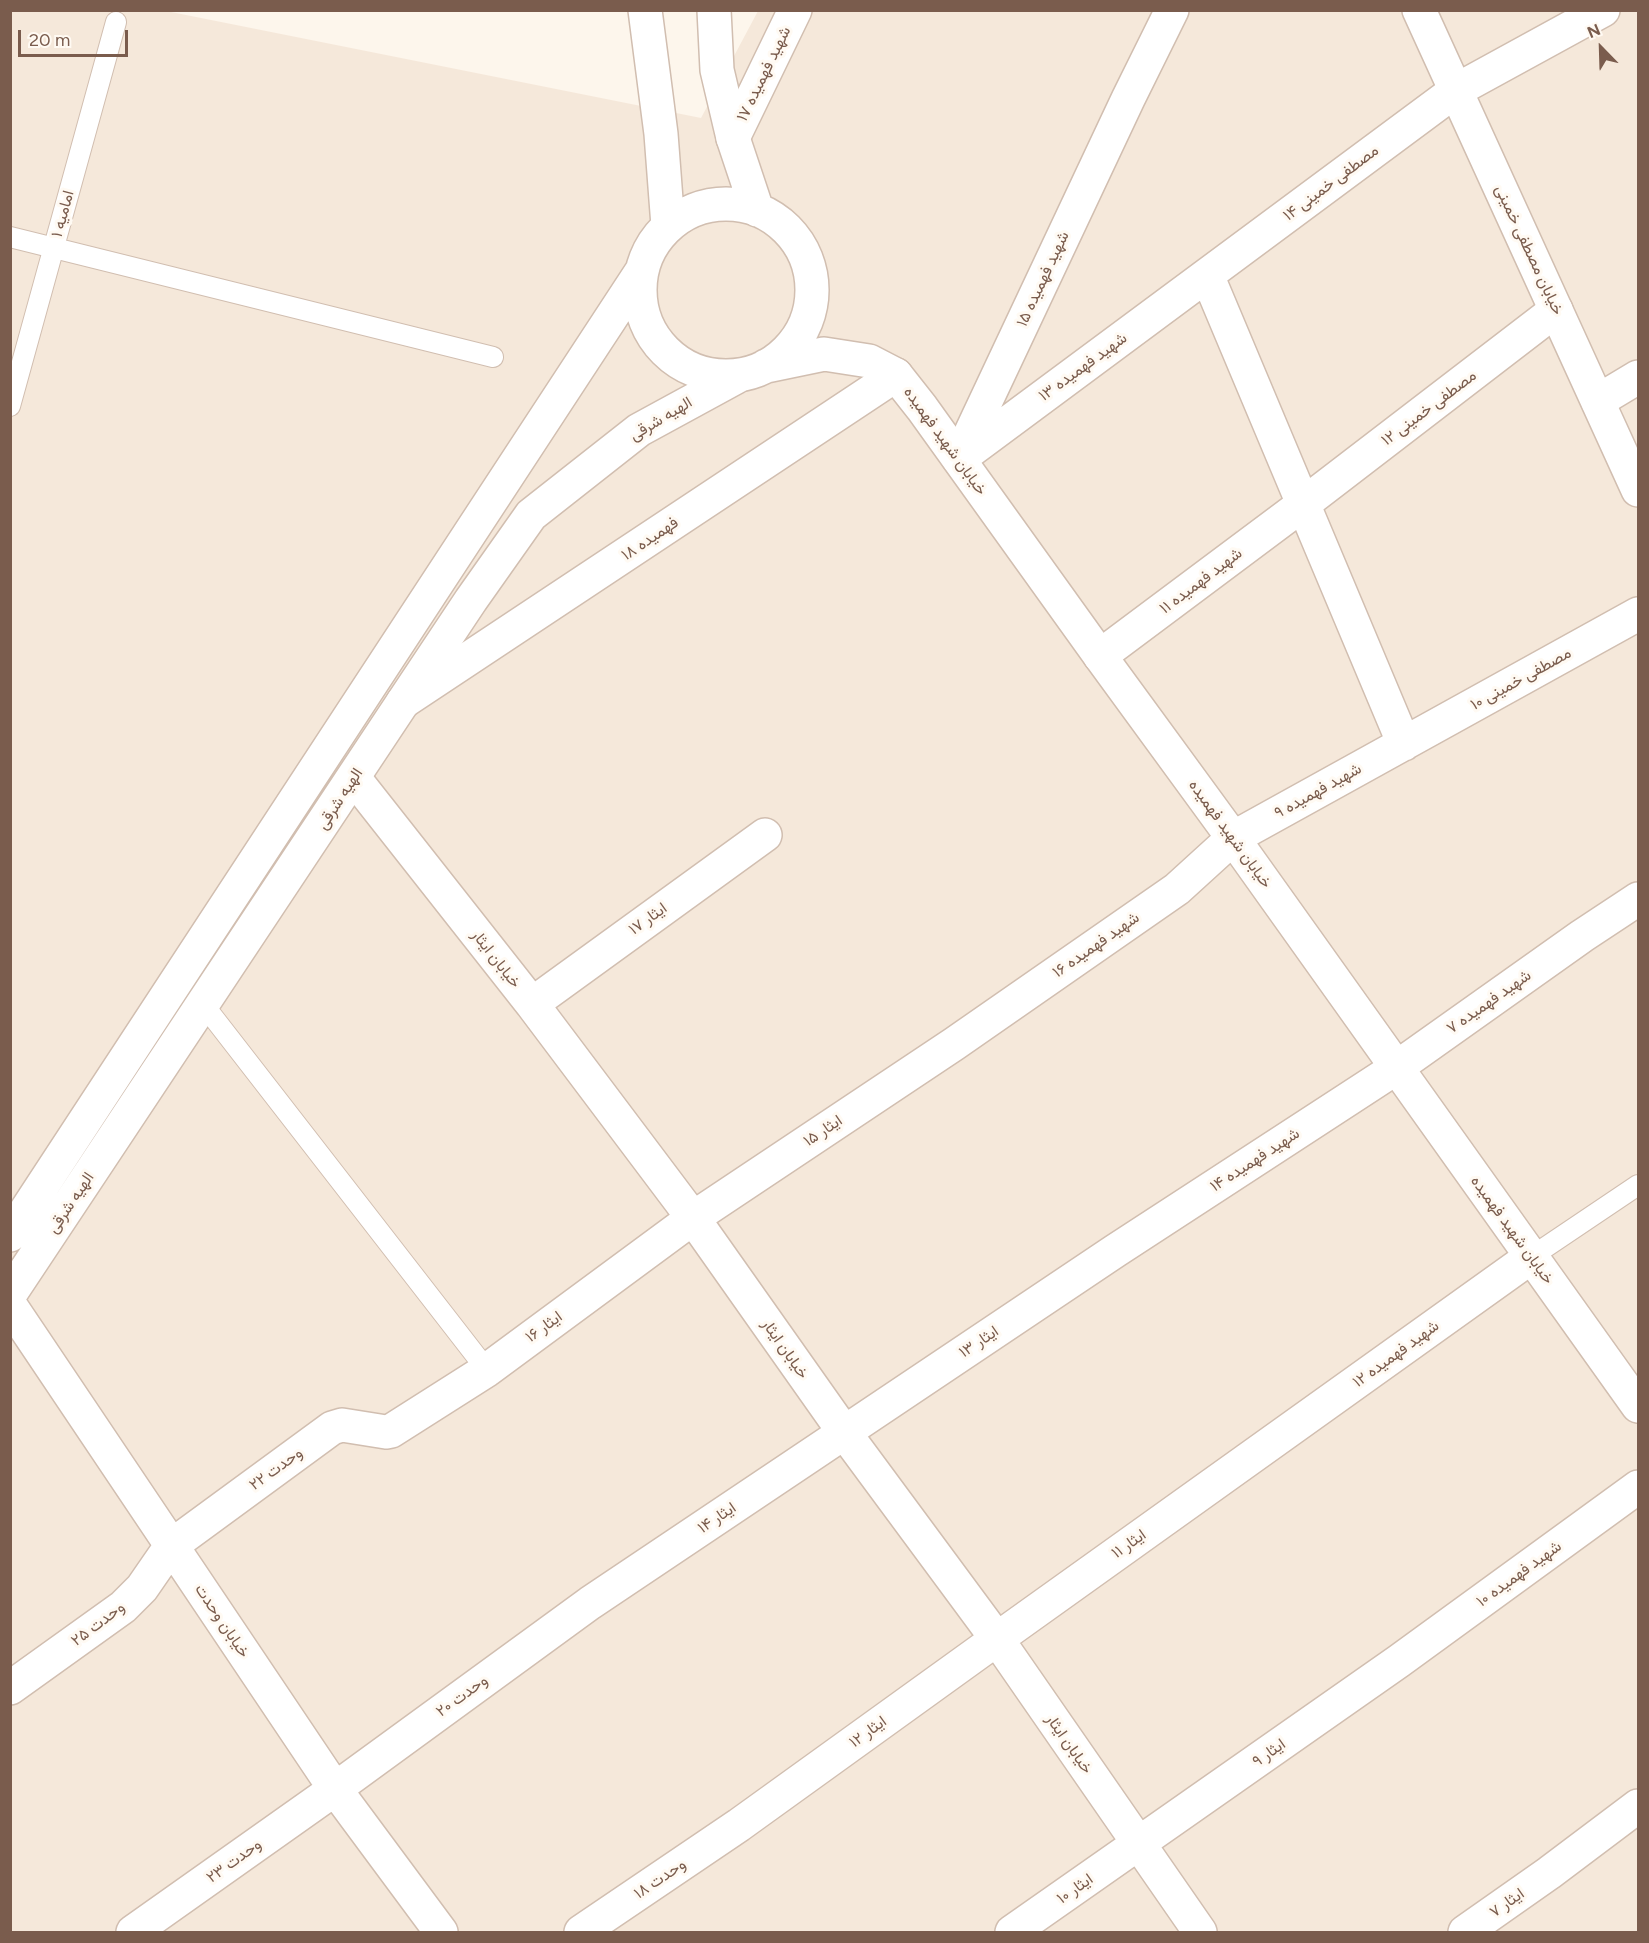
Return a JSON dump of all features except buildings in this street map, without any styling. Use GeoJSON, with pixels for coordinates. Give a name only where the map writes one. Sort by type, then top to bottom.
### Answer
{"type":"FeatureCollection","features":[{"type":"Feature","properties":{"kind":"street"},"geometry":{"type":"LineString","coordinates":[[645,10],[661,134],[668,226]]}},
{"type":"Feature","properties":{"kind":"street"},"geometry":{"type":"LineString","coordinates":[[714,10],[717,70],[733,138],[757,210]]}},
{"type":"Feature","properties":{"kind":"street","name":"شهید فهمیده ۱۷"},"geometry":{"type":"LineString","coordinates":[[733,138],[795,10]]}},
{"type":"Feature","properties":{"kind":"street","name":"شهید فهمیده ۱۵"},"geometry":{"type":"LineString","coordinates":[[959,459],[1172,10]]}},
{"type":"Feature","properties":{"kind":"street","name":"خیابان مصطفی خمینی"},"geometry":{"type":"LineString","coordinates":[[1419,10],[1638,490]]}},
{"type":"Feature","properties":{"kind":"street","name":"مصطفی خمینی ۱۴"},"geometry":{"type":"LineString","coordinates":[[1207,275],[1455,91],[1603,10]]}},
{"type":"Feature","properties":{"kind":"street"},"geometry":{"type":"LineString","coordinates":[[720,204],[739,205],[757,210],[781,224],[800,245],[810,271],[812,298],[804,326],[788,349],[753,371],[719,376],[698,372],[679,363],[663,349],[651,333],[642,313],[639,292],[641,272],[651,247],[668,226],[683,215],[720,204]]}},
{"type":"Feature","properties":{"kind":"street","name":"الهیه شرقی"},"geometry":{"type":"LineString","coordinates":[[10,1235],[641,272]]}},
{"type":"Feature","properties":{"kind":"street"},"geometry":{"type":"LineString","coordinates":[[1207,275],[1404,744]]}},
{"type":"Feature","properties":{"kind":"street","name":"شهید فهمیده ۱۳"},"geometry":{"type":"LineString","coordinates":[[959,459],[1207,275]]}},
{"type":"Feature","properties":{"kind":"street","name":"مصطفی خمینی ۱۲"},"geometry":{"type":"LineString","coordinates":[[1302,505],[1556,310]]}},
{"type":"Feature","properties":{"kind":"street","name":"خیابان شهید فهمیده"},"geometry":{"type":"LineString","coordinates":[[753,371],[824,354],[869,361],[896,375],[1233,838],[1638,1406]]}},
{"type":"Feature","properties":{"kind":"street","name":"الهیه شرقی"},"geometry":{"type":"LineString","coordinates":[[10,1294],[471,600],[531,515],[639,430],[753,371]]}},
{"type":"Feature","properties":{"kind":"street","name":"فهمیده ۱۸"},"geometry":{"type":"LineString","coordinates":[[403,702],[896,375]]}},
{"type":"Feature","properties":{"kind":"street"},"geometry":{"type":"LineString","coordinates":[[1598,400],[1638,378]]}},
{"type":"Feature","properties":{"kind":"street","name":"شهید فهمیده ۱۱"},"geometry":{"type":"LineString","coordinates":[[1100,656],[1302,505]]}},
{"type":"Feature","properties":{"kind":"street","name":"مصطفی خمینی ۱۰"},"geometry":{"type":"LineString","coordinates":[[1404,744],[1638,614]]}},
{"type":"Feature","properties":{"kind":"street","name":"شهید فهمیده ۹"},"geometry":{"type":"LineString","coordinates":[[1233,838],[1404,744]]}},
{"type":"Feature","properties":{"kind":"street","name":"خیابان ایثار"},"geometry":{"type":"LineString","coordinates":[[354,778],[532,1004],[693,1218],[844,1432],[997,1639],[1200,1932]]}},
{"type":"Feature","properties":{"kind":"street","name":"ایثار ۱۷"},"geometry":{"type":"LineString","coordinates":[[532,1004],[765,835]]}},
{"type":"Feature","properties":{"kind":"street","name":"شهید فهمیده ۱۶"},"geometry":{"type":"LineString","coordinates":[[954,1044],[1177,889],[1233,838]]}},
{"type":"Feature","properties":{"kind":"street","name":"شهید فهمیده ۷"},"geometry":{"type":"LineString","coordinates":[[1396,1068],[1638,899]]}},
{"type":"Feature","properties":{"kind":"street","name":"ایثار ۱۵"},"geometry":{"type":"LineString","coordinates":[[693,1218],[954,1044]]}},
{"type":"Feature","properties":{"kind":"street","name":"شهید فهمیده ۱۴"},"geometry":{"type":"LineString","coordinates":[[1115,1251],[1396,1068]]}},
{"type":"Feature","properties":{"kind":"street","name":"ایثار ۱۶"},"geometry":{"type":"LineString","coordinates":[[391,1431],[487,1370],[693,1218]]}},
{"type":"Feature","properties":{"kind":"street","name":"ایثار ۱۳"},"geometry":{"type":"LineString","coordinates":[[844,1432],[1115,1251]]}},
{"type":"Feature","properties":{"kind":"street","name":"شهید فهمیده ۱۲"},"geometry":{"type":"LineString","coordinates":[[1261,1450],[1531,1257]]}},
{"type":"Feature","properties":{"kind":"street","name":"خیابان وحدت"},"geometry":{"type":"LineString","coordinates":[[10,1305],[335,1789],[441,1932]]}},
{"type":"Feature","properties":{"kind":"street","name":"وحدت ۲۲"},"geometry":{"type":"LineString","coordinates":[[171,1546],[332,1428],[342,1425],[391,1431]]}},
{"type":"Feature","properties":{"kind":"street","name":"ایثار ۱۴"},"geometry":{"type":"LineString","coordinates":[[590,1603],[844,1432]]}},
{"type":"Feature","properties":{"kind":"street","name":"ایثار ۱۱"},"geometry":{"type":"LineString","coordinates":[[997,1639],[1261,1450]]}},
{"type":"Feature","properties":{"kind":"street","name":"شهید فهمیده ۱۰"},"geometry":{"type":"LineString","coordinates":[[1399,1661],[1638,1487]]}},
{"type":"Feature","properties":{"kind":"street","name":"وحدت ۲۵"},"geometry":{"type":"LineString","coordinates":[[10,1688],[123,1607],[142,1588],[171,1546]]}},
{"type":"Feature","properties":{"kind":"street","name":"وحدت ۲۰"},"geometry":{"type":"LineString","coordinates":[[335,1789],[590,1603]]}},
{"type":"Feature","properties":{"kind":"street","name":"ایثار ۱۲"},"geometry":{"type":"LineString","coordinates":[[739,1825],[997,1639]]}},
{"type":"Feature","properties":{"kind":"street","name":"ایثار ۹"},"geometry":{"type":"LineString","coordinates":[[1138,1845],[1399,1661]]}},
{"type":"Feature","properties":{"kind":"street","name":"وحدت ۲۳"},"geometry":{"type":"LineString","coordinates":[[133,1932],[335,1789]]}},
{"type":"Feature","properties":{"kind":"street","name":"ایثار ۷"},"geometry":{"type":"LineString","coordinates":[[1465,1932],[1638,1806]]}},
{"type":"Feature","properties":{"kind":"street","name":"وحدت ۱۸"},"geometry":{"type":"LineString","coordinates":[[581,1932],[739,1825]]}},
{"type":"Feature","properties":{"kind":"street","name":"ایثار ۱۰"},"geometry":{"type":"LineString","coordinates":[[1012,1932],[1138,1845]]}},
{"type":"Feature","properties":{"kind":"lane","name":"امامیه ۱"},"geometry":{"type":"LineString","coordinates":[[10,406],[116,22]]}},
{"type":"Feature","properties":{"kind":"lane"},"geometry":{"type":"LineString","coordinates":[[10,237],[493,357]]}},
{"type":"Feature","properties":{"kind":"lane"},"geometry":{"type":"LineString","coordinates":[[204,1004],[487,1370]]}},
{"type":"Feature","properties":{"kind":"lane"},"geometry":{"type":"LineString","coordinates":[[1531,1257],[1638,1185]]}},
{"type":"Feature","properties":{"kind":"shaded area"},"geometry":{"type":"Polygon","coordinates":[[[11,11],[166,11],[701,118],[758,11],[1638,11],[1638,1932],[11,1932],[11,11]]]}}]}
